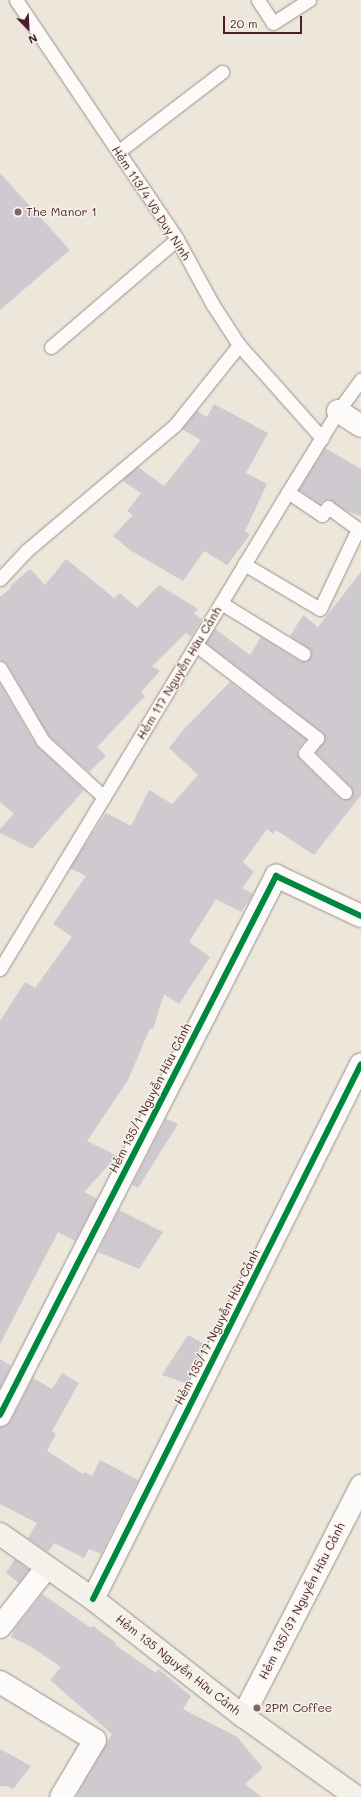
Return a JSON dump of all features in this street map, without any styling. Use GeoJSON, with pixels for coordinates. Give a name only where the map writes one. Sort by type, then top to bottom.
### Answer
{"type":"FeatureCollection","features":[{"type":"Feature","properties":{"kind":"street"},"geometry":{"type":"LineString","coordinates":[[338,411],[361,426]]}},
{"type":"Feature","properties":{"kind":"street","name":"Hẻm 135/1 Nguyễn Hữu Cảnh"},"geometry":{"type":"LineString","coordinates":[[0,1415],[276,876],[361,916]]}},
{"type":"Feature","properties":{"kind":"street","name":"Hẻm 135/17 Nguyễn Hữu Cảnh"},"geometry":{"type":"LineString","coordinates":[[92,1599],[361,1064]]}},
{"type":"Feature","properties":{"kind":"street","name":"Hẻm 135/37 Nguyễn Hữu Cảnh"},"geometry":{"type":"LineString","coordinates":[[243,1716],[361,1486]]}},
{"type":"Feature","properties":{"kind":"street","name":"Hẻm 135 Nguyễn Hữu Cảnh"},"geometry":{"type":"LineString","coordinates":[[0,1534],[92,1599],[243,1716],[356,1797]]}},
{"type":"Feature","properties":{"kind":"street"},"geometry":{"type":"LineString","coordinates":[[0,1627],[47,1567]]}},
{"type":"Feature","properties":{"kind":"street"},"geometry":{"type":"LineString","coordinates":[[0,1682],[95,1740],[61,1797]]}},
{"type":"Feature","properties":{"kind":"lane"},"geometry":{"type":"LineString","coordinates":[[258,0],[273,23],[309,0]]}},
{"type":"Feature","properties":{"kind":"lane","name":"Hẻm 113/4 Võ Duy Ninh"},"geometry":{"type":"LineString","coordinates":[[19,1],[177,239],[213,305],[239,345],[322,438]]}},
{"type":"Feature","properties":{"kind":"lane"},"geometry":{"type":"LineString","coordinates":[[119,151],[222,72]]}},
{"type":"Feature","properties":{"kind":"lane"},"geometry":{"type":"LineString","coordinates":[[51,347],[177,239]]}},
{"type":"Feature","properties":{"kind":"lane"},"geometry":{"type":"LineString","coordinates":[[0,579],[26,551],[76,507],[175,425],[239,345]]}},
{"type":"Feature","properties":{"kind":"lane","name":"Hẻm 117 Nguyễn Hữu Cảnh"},"geometry":{"type":"LineString","coordinates":[[0,969],[288,492],[338,411],[361,379]]}},
{"type":"Feature","properties":{"kind":"lane"},"geometry":{"type":"LineString","coordinates":[[244,564],[320,609],[358,529],[328,507],[322,515],[288,492]]}},
{"type":"Feature","properties":{"kind":"lane"},"geometry":{"type":"LineString","coordinates":[[221,602],[304,654]]}},
{"type":"Feature","properties":{"kind":"lane"},"geometry":{"type":"LineString","coordinates":[[196,645],[318,738],[305,753],[345,792]]}},
{"type":"Feature","properties":{"kind":"lane"},"geometry":{"type":"LineString","coordinates":[[0,668],[43,741],[104,797]]}},
{"type":"Feature","properties":{"kind":"building","name":"The Manor 1"},"geometry":{"type":"Polygon","coordinates":[[[0,173],[70,250],[0,310],[0,173]]]}},
{"type":"Feature","properties":{"kind":"building"},"geometry":{"type":"Polygon","coordinates":[[[214,404],[268,433],[246,473],[267,484],[245,531],[250,535],[227,565],[204,551],[183,581],[130,550],[113,536],[133,515],[127,511],[141,493],[123,481],[126,477],[138,467],[164,486],[201,440],[182,429],[197,411],[207,417],[214,404]]]}},
{"type":"Feature","properties":{"kind":"building"},"geometry":{"type":"Polygon","coordinates":[[[325,448],[361,469],[361,516],[346,511],[329,499],[324,500],[320,504],[299,490],[325,448]]]}},
{"type":"Feature","properties":{"kind":"building"},"geometry":{"type":"Polygon","coordinates":[[[66,559],[114,598],[120,593],[137,608],[159,585],[198,609],[194,614],[202,619],[191,637],[186,633],[152,666],[160,671],[141,692],[145,696],[97,747],[106,756],[89,772],[49,736],[7,664],[0,660],[0,597],[11,588],[10,586],[30,569],[45,585],[66,559]]]}},
{"type":"Feature","properties":{"kind":"building"},"geometry":{"type":"Polygon","coordinates":[[[361,572],[361,795],[314,855],[276,830],[273,834],[267,829],[243,862],[254,872],[242,888],[253,894],[241,912],[216,899],[189,942],[210,957],[179,1004],[164,994],[153,1029],[150,1028],[128,1080],[87,1141],[117,1156],[84,1192],[97,1199],[75,1241],[58,1232],[0,1344],[0,1021],[25,982],[35,988],[72,937],[53,924],[86,876],[70,868],[106,813],[131,826],[149,790],[172,804],[198,775],[169,748],[184,729],[230,682],[306,739],[297,751],[299,758],[339,798],[343,800],[350,798],[353,794],[351,787],[316,752],[325,740],[322,732],[206,643],[215,629],[250,655],[261,637],[300,661],[307,661],[312,655],[311,650],[290,636],[303,615],[318,627],[361,572]]]}},
{"type":"Feature","properties":{"kind":"building"},"geometry":{"type":"Polygon","coordinates":[[[0,684],[36,745],[84,790],[32,849],[0,833],[0,829],[14,814],[0,802],[0,684]]]}},
{"type":"Feature","properties":{"kind":"building"},"geometry":{"type":"Polygon","coordinates":[[[166,1119],[178,1124],[138,1188],[132,1185],[166,1119]]]}},
{"type":"Feature","properties":{"kind":"building"},"geometry":{"type":"Polygon","coordinates":[[[119,1210],[163,1232],[139,1269],[98,1252],[119,1210]]]}},
{"type":"Feature","properties":{"kind":"building"},"geometry":{"type":"Polygon","coordinates":[[[188,1335],[206,1345],[186,1383],[162,1375],[188,1335]]]}},
{"type":"Feature","properties":{"kind":"building"},"geometry":{"type":"Polygon","coordinates":[[[0,1359],[11,1366],[0,1388],[0,1359]]]}},
{"type":"Feature","properties":{"kind":"building"},"geometry":{"type":"Polygon","coordinates":[[[62,1373],[79,1383],[52,1431],[56,1434],[47,1451],[83,1474],[85,1472],[92,1476],[100,1460],[138,1480],[101,1554],[89,1549],[84,1558],[54,1543],[48,1552],[28,1538],[37,1523],[0,1504],[0,1427],[6,1426],[11,1421],[33,1378],[52,1389],[62,1373]]]}},
{"type":"Feature","properties":{"kind":"building"},"geometry":{"type":"Polygon","coordinates":[[[15,1559],[29,1570],[19,1583],[6,1573],[15,1559]]]}},
{"type":"Feature","properties":{"kind":"building"},"geometry":{"type":"Polygon","coordinates":[[[42,1594],[91,1628],[93,1626],[116,1643],[115,1645],[156,1673],[158,1669],[191,1696],[183,1709],[237,1737],[263,1768],[245,1784],[262,1797],[76,1797],[112,1734],[50,1680],[61,1667],[30,1646],[11,1637],[15,1629],[42,1594]]]}},
{"type":"Feature","properties":{"kind":"building"},"geometry":{"type":"Polygon","coordinates":[[[0,1749],[31,1766],[13,1789],[7,1786],[0,1786],[0,1749]]]}},
{"type":"Feature","properties":{"kind":"cycle path"},"geometry":{"type":"LineString","coordinates":[[0,1415],[276,876],[361,916]]}},
{"type":"Feature","properties":{"kind":"cycle path"},"geometry":{"type":"LineString","coordinates":[[93,1599],[361,1064]]}},
{"type":"Feature","properties":{"kind":"place","name":"The Manor 1"},"geometry":{"type":"Point","coordinates":[18,212]}},
{"type":"Feature","properties":{"kind":"place","name":"2PM Coffee"},"geometry":{"type":"Point","coordinates":[257,1708]}}]}
